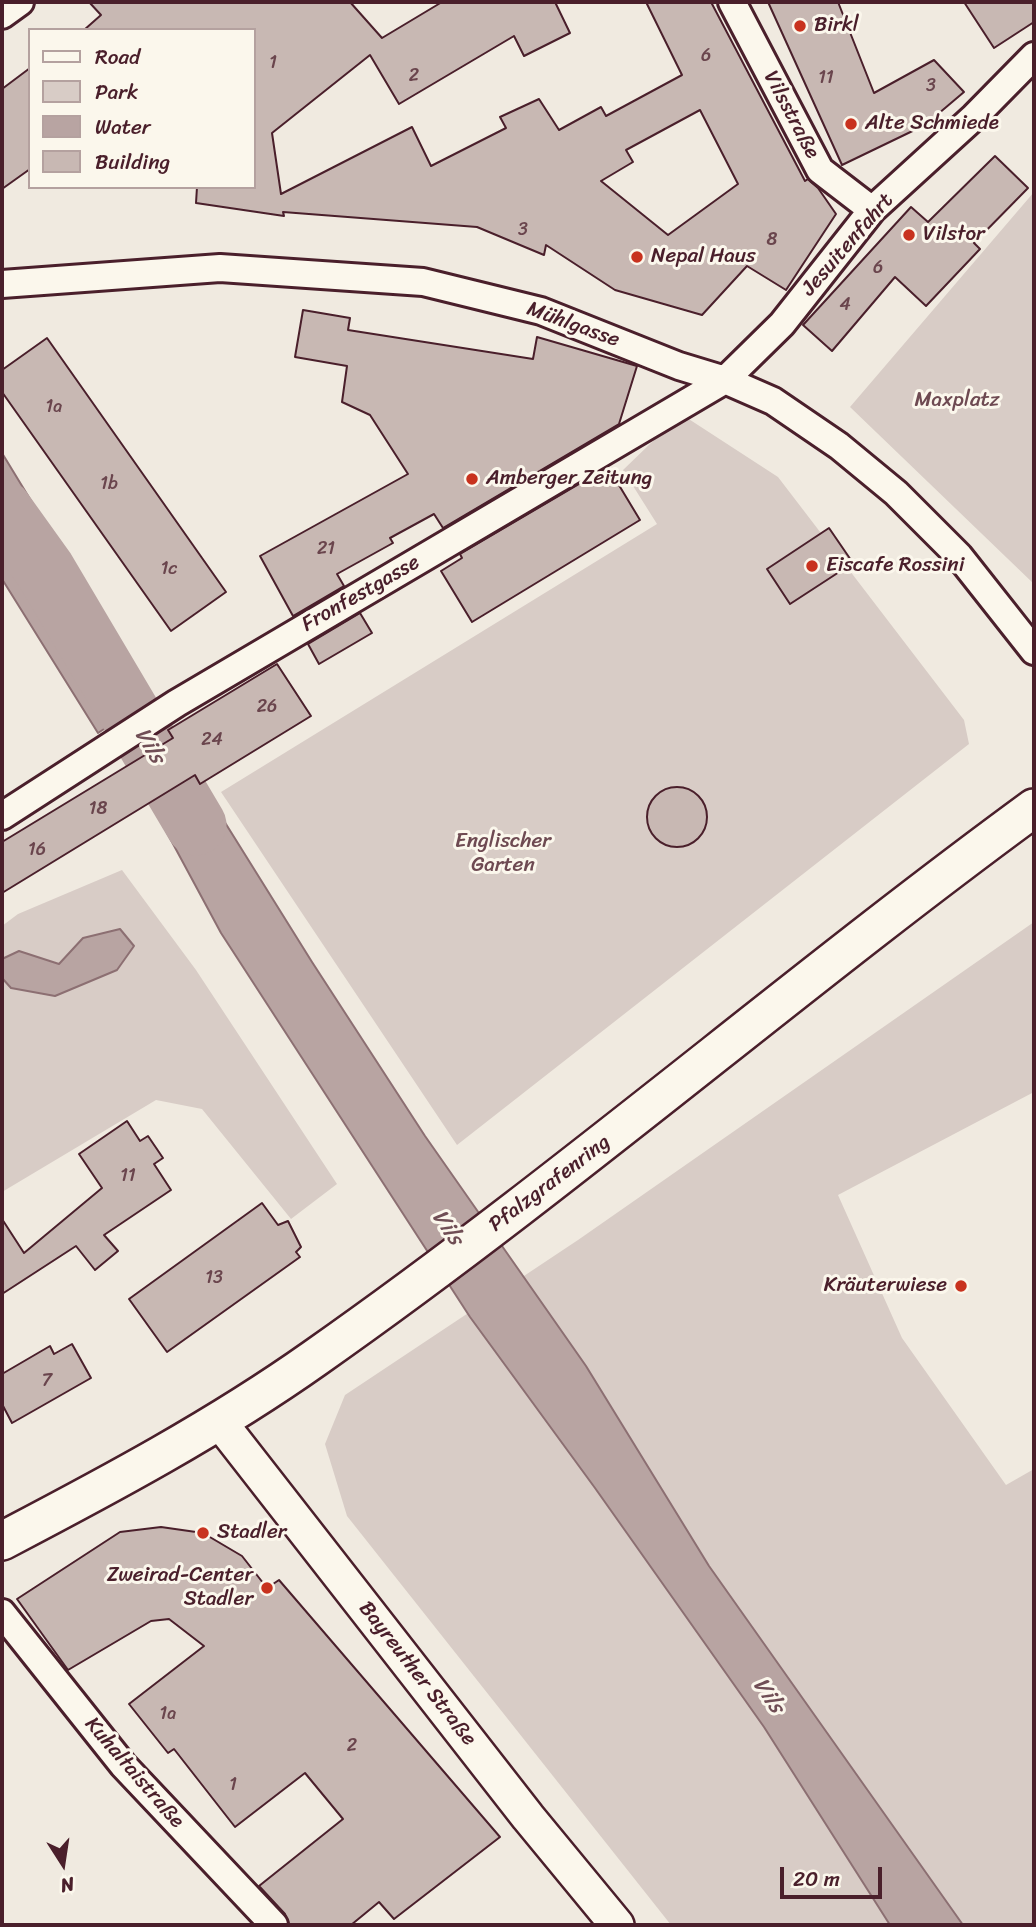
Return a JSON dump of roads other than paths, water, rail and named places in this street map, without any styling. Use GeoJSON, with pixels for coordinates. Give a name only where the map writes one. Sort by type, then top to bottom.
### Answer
{"type":"FeatureCollection","features":[{"type":"Feature","properties":{"kind":"main road","name":"Pfalzgrafenring"},"geometry":{"type":"LineString","coordinates":[[2,1541],[111,1484],[219,1421],[368,1320],[551,1184],[1034,807]]}},
{"type":"Feature","properties":{"kind":"street"},"geometry":{"type":"LineString","coordinates":[[2,15],[20,2]]}},
{"type":"Feature","properties":{"kind":"street","name":"Vilsstraße"},"geometry":{"type":"LineString","coordinates":[[732,2],[820,170],[872,210]]}},
{"type":"Feature","properties":{"kind":"street","name":"Jesuitenfahrt"},"geometry":{"type":"LineString","coordinates":[[725,380],[782,324],[872,210],[974,117],[1034,56]]}},
{"type":"Feature","properties":{"kind":"street","name":"Mühlgasse"},"geometry":{"type":"LineString","coordinates":[[2,284],[220,268],[423,282],[541,311],[679,366],[725,380],[773,401],[839,446],[896,493],[959,556],[1034,651]]}},
{"type":"Feature","properties":{"kind":"street","name":"Fronfestgasse"},"geometry":{"type":"LineString","coordinates":[[2,816],[177,703],[725,380]]}},
{"type":"Feature","properties":{"kind":"street","name":"Bayreuther Straße"},"geometry":{"type":"LineString","coordinates":[[219,1421],[528,1817],[617,1925]]}},
{"type":"Feature","properties":{"kind":"street","name":"Kuhaltaistraße"},"geometry":{"type":"LineString","coordinates":[[2,1613],[123,1765],[274,1925]]}},
{"type":"Feature","properties":{"kind":"water"},"geometry":{"type":"Polygon","coordinates":[[[2,453],[151,698],[98,733],[2,579],[2,453]]]}},
{"type":"Feature","properties":{"kind":"water"},"geometry":{"type":"Polygon","coordinates":[[[196,776],[425,1136],[586,1366],[709,1566],[963,1925],[890,1925],[764,1727],[470,1317],[221,933],[151,803],[196,776]]]}},
{"type":"Feature","properties":{"kind":"water"},"geometry":{"type":"Polygon","coordinates":[[[120,929],[134,946],[117,970],[55,996],[11,988],[2,978],[2,959],[19,951],[59,964],[83,938],[120,929]]]}},
{"type":"Feature","properties":{"kind":"waterway","name":"Vils"},"geometry":{"type":"LineString","coordinates":[[2,510],[45,570],[196,825]]}},
{"type":"Feature","properties":{"kind":"place","name":"Birkl"},"geometry":{"type":"Point","coordinates":[800,26]}},
{"type":"Feature","properties":{"kind":"place","name":"Alte Schmiede"},"geometry":{"type":"Point","coordinates":[851,124]}},
{"type":"Feature","properties":{"kind":"place","name":"Vilstor"},"geometry":{"type":"Point","coordinates":[909,235]}},
{"type":"Feature","properties":{"kind":"place","name":"Nepal Haus"},"geometry":{"type":"Point","coordinates":[637,257]}},
{"type":"Feature","properties":{"kind":"place","name":"Amberger Zeitung"},"geometry":{"type":"Point","coordinates":[472,479]}},
{"type":"Feature","properties":{"kind":"place","name":"Eiscafe Rossini"},"geometry":{"type":"Point","coordinates":[812,566]}},
{"type":"Feature","properties":{"kind":"place","name":"Kräuterwiese"},"geometry":{"type":"Point","coordinates":[961,1286]}},
{"type":"Feature","properties":{"kind":"place","name":"Stadler"},"geometry":{"type":"Point","coordinates":[203,1533]}},
{"type":"Feature","properties":{"kind":"place","name":"Zweirad-Center Stadler"},"geometry":{"type":"Point","coordinates":[267,1588]}},
{"type":"Feature","properties":{"kind":"park label","name":"Maxplatz"},"geometry":{"type":"Point","coordinates":[957,401]}},
{"type":"Feature","properties":{"kind":"park label","name":"Englischer Garten"},"geometry":{"type":"Point","coordinates":[503,854]}}]}
